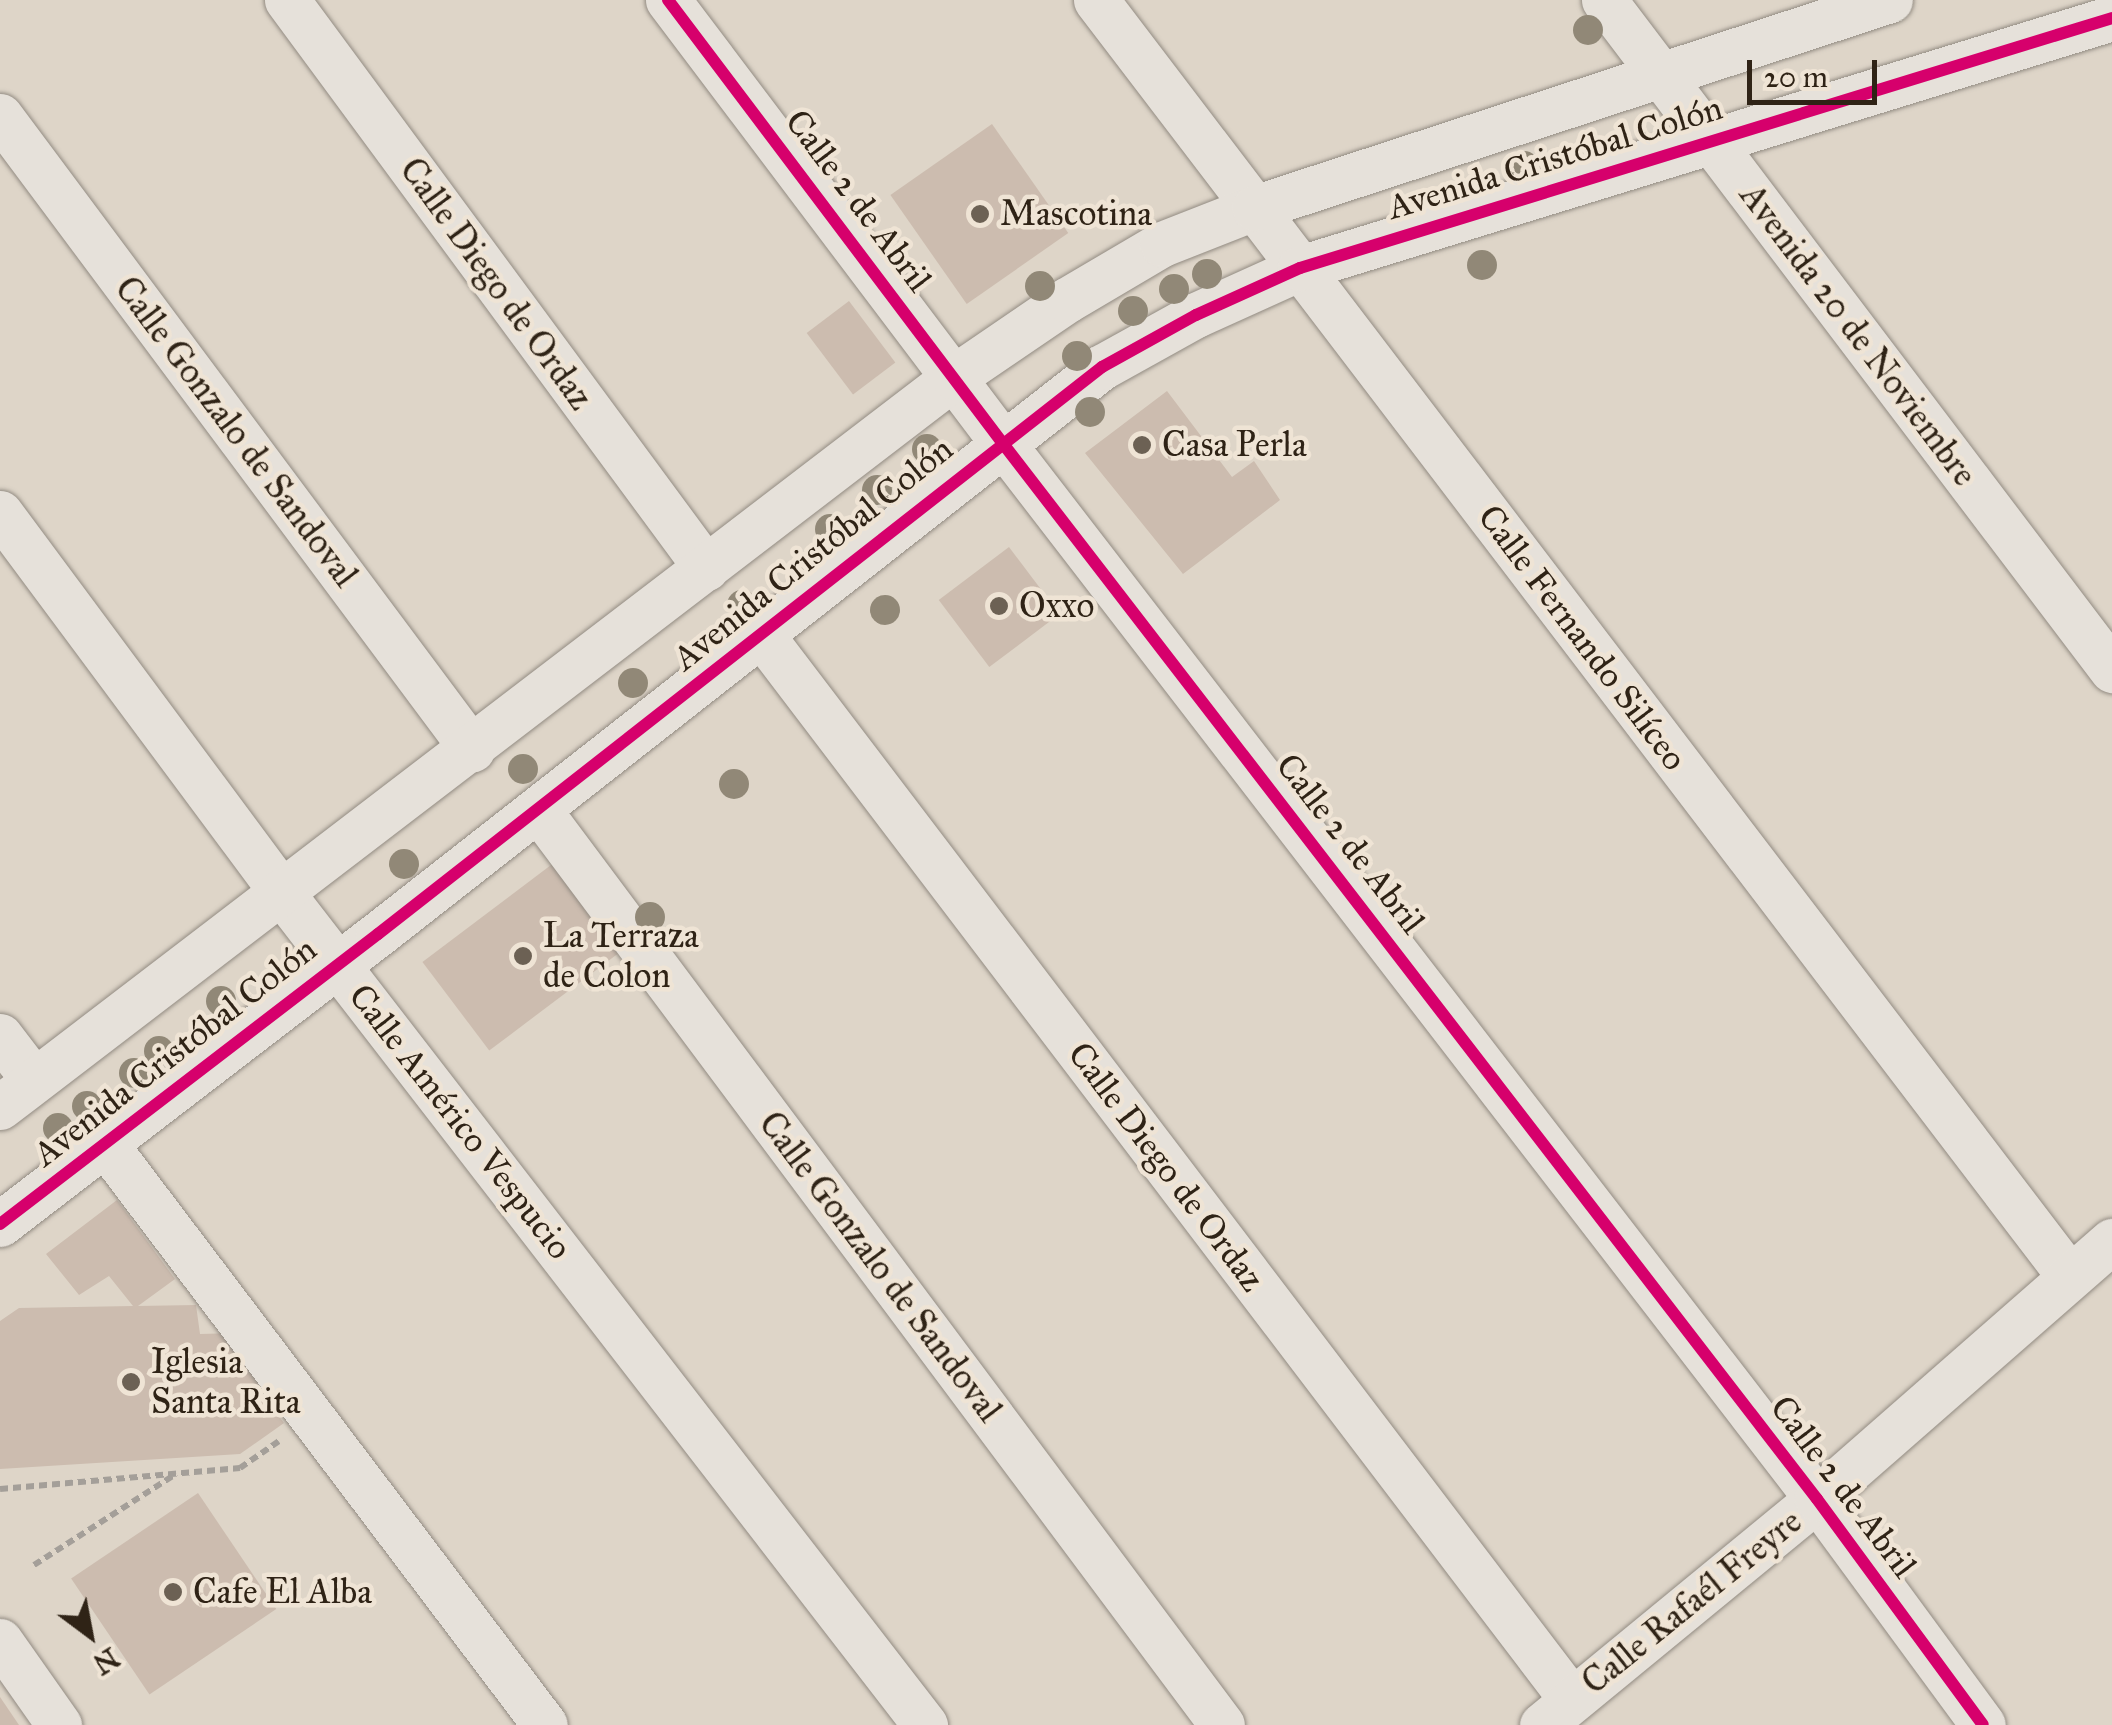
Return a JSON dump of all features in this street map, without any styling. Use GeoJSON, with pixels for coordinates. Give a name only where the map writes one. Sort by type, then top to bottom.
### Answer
{"type":"FeatureCollection","features":[{"type":"Feature","properties":{"kind":"street","name":"Calle Diego de Ordaz"},"geometry":{"type":"LineString","coordinates":[[287,0],[706,568]]}},
{"type":"Feature","properties":{"kind":"street","name":"Calle 2 de Abril"},"geometry":{"type":"LineString","coordinates":[[668,0],[1001,442],[1816,1499],[1983,1725]]}},
{"type":"Feature","properties":{"kind":"street","name":"Calle Fernando Silíceo"},"geometry":{"type":"LineString","coordinates":[[1096,0],[2070,1276]]}},
{"type":"Feature","properties":{"kind":"street","name":"Avenida 20 de Noviembre"},"geometry":{"type":"LineString","coordinates":[[1604,0],[2112,670]]}},
{"type":"Feature","properties":{"kind":"street","name":"Avenida Cristóbal Colón"},"geometry":{"type":"LineString","coordinates":[[16,1094],[472,750],[954,377],[1066,300],[1162,244],[1254,208],[1890,0]]}},
{"type":"Feature","properties":{"kind":"street","name":"Avenida Cristóbal Colón"},"geometry":{"type":"LineString","coordinates":[[0,1224],[339,965],[1102,366],[1196,315],[1300,268],[2112,18]]}},
{"type":"Feature","properties":{"kind":"street","name":"Calle Gonzalo de Sandoval"},"geometry":{"type":"LineString","coordinates":[[0,116],[472,750]]}},
{"type":"Feature","properties":{"kind":"street","name":"Calle Américo Vespucio"},"geometry":{"type":"LineString","coordinates":[[0,514],[281,892],[926,1725]]}},
{"type":"Feature","properties":{"kind":"street","name":"Calle Diego de Ordaz"},"geometry":{"type":"LineString","coordinates":[[761,634],[1557,1713]]}},
{"type":"Feature","properties":{"kind":"street","name":"Calle Gonzalo de Sandoval"},"geometry":{"type":"LineString","coordinates":[[538,809],[1222,1725]]}},
{"type":"Feature","properties":{"kind":"street"},"geometry":{"type":"LineString","coordinates":[[0,1036],[16,1094]]}},
{"type":"Feature","properties":{"kind":"street"},"geometry":{"type":"LineString","coordinates":[[106,1145],[545,1725]]}},
{"type":"Feature","properties":{"kind":"street","name":"Calle Rafaél Freyre"},"geometry":{"type":"LineString","coordinates":[[1557,1713],[1816,1499],[2112,1241]]}},
{"type":"Feature","properties":{"kind":"street"},"geometry":{"type":"LineString","coordinates":[[0,1641],[59,1725]]}},
{"type":"Feature","properties":{"kind":"path"},"geometry":{"type":"LineString","coordinates":[[0,1489],[240,1468],[312,1418]]}},
{"type":"Feature","properties":{"kind":"path"},"geometry":{"type":"LineString","coordinates":[[34,1565],[177,1474]]}},
{"type":"Feature","properties":{"kind":"building","name":"Mascotina"},"geometry":{"type":"Polygon","coordinates":[[[992,124],[1068,233],[967,304],[890,195],[992,124]]]}},
{"type":"Feature","properties":{"kind":"building"},"geometry":{"type":"Polygon","coordinates":[[[849,301],[895,362],[853,394],[807,333],[849,301]]]}},
{"type":"Feature","properties":{"kind":"building"},"geometry":{"type":"Polygon","coordinates":[[[1167,391],[1232,477],[1254,461],[1280,500],[1183,574],[1085,453],[1167,391]]]}},
{"type":"Feature","properties":{"kind":"building","name":"Oxxo"},"geometry":{"type":"Polygon","coordinates":[[[1009,547],[1060,614],[989,667],[939,600],[1009,547]]]}},
{"type":"Feature","properties":{"kind":"building","name":"La Terraza de Colon"},"geometry":{"type":"Polygon","coordinates":[[[555,862],[622,951],[489,1051],[422,962],[555,862]]]}},
{"type":"Feature","properties":{"kind":"building","name":"Iglesia Santa Rita"},"geometry":{"type":"Polygon","coordinates":[[[117,1200],[175,1279],[138,1306],[196,1305],[200,1334],[238,1333],[266,1375],[257,1388],[284,1423],[240,1454],[0,1469],[0,1321],[19,1308],[133,1306],[109,1276],[79,1295],[46,1254],[117,1200]]]}},
{"type":"Feature","properties":{"kind":"building","name":"Cafe El Alba"},"geometry":{"type":"Polygon","coordinates":[[[198,1493],[276,1609],[149,1695],[71,1579],[198,1493]]]}},
{"type":"Feature","properties":{"kind":"building"},"geometry":{"type":"Polygon","coordinates":[[[0,1697],[19,1725],[0,1725],[0,1697]]]}},
{"type":"Feature","properties":{"kind":"cycle path"},"geometry":{"type":"LineString","coordinates":[[668,0],[1001,441],[1817,1499],[1983,1725]]}},
{"type":"Feature","properties":{"kind":"cycle path"},"geometry":{"type":"LineString","coordinates":[[0,1224],[378,934],[1102,367],[1196,315],[1300,268],[2112,18]]}},
{"type":"Feature","properties":{"kind":"place","name":"Mascotina"},"geometry":{"type":"Point","coordinates":[980,214]}},
{"type":"Feature","properties":{"kind":"place","name":"Casa Perla"},"geometry":{"type":"Point","coordinates":[1142,445]}},
{"type":"Feature","properties":{"kind":"place","name":"Oxxo"},"geometry":{"type":"Point","coordinates":[999,606]}},
{"type":"Feature","properties":{"kind":"place","name":"La Terraza de Colon"},"geometry":{"type":"Point","coordinates":[523,956]}},
{"type":"Feature","properties":{"kind":"place","name":"Iglesia Santa Rita"},"geometry":{"type":"Point","coordinates":[131,1382]}},
{"type":"Feature","properties":{"kind":"place","name":"Cafe El Alba"},"geometry":{"type":"Point","coordinates":[173,1592]}}]}
